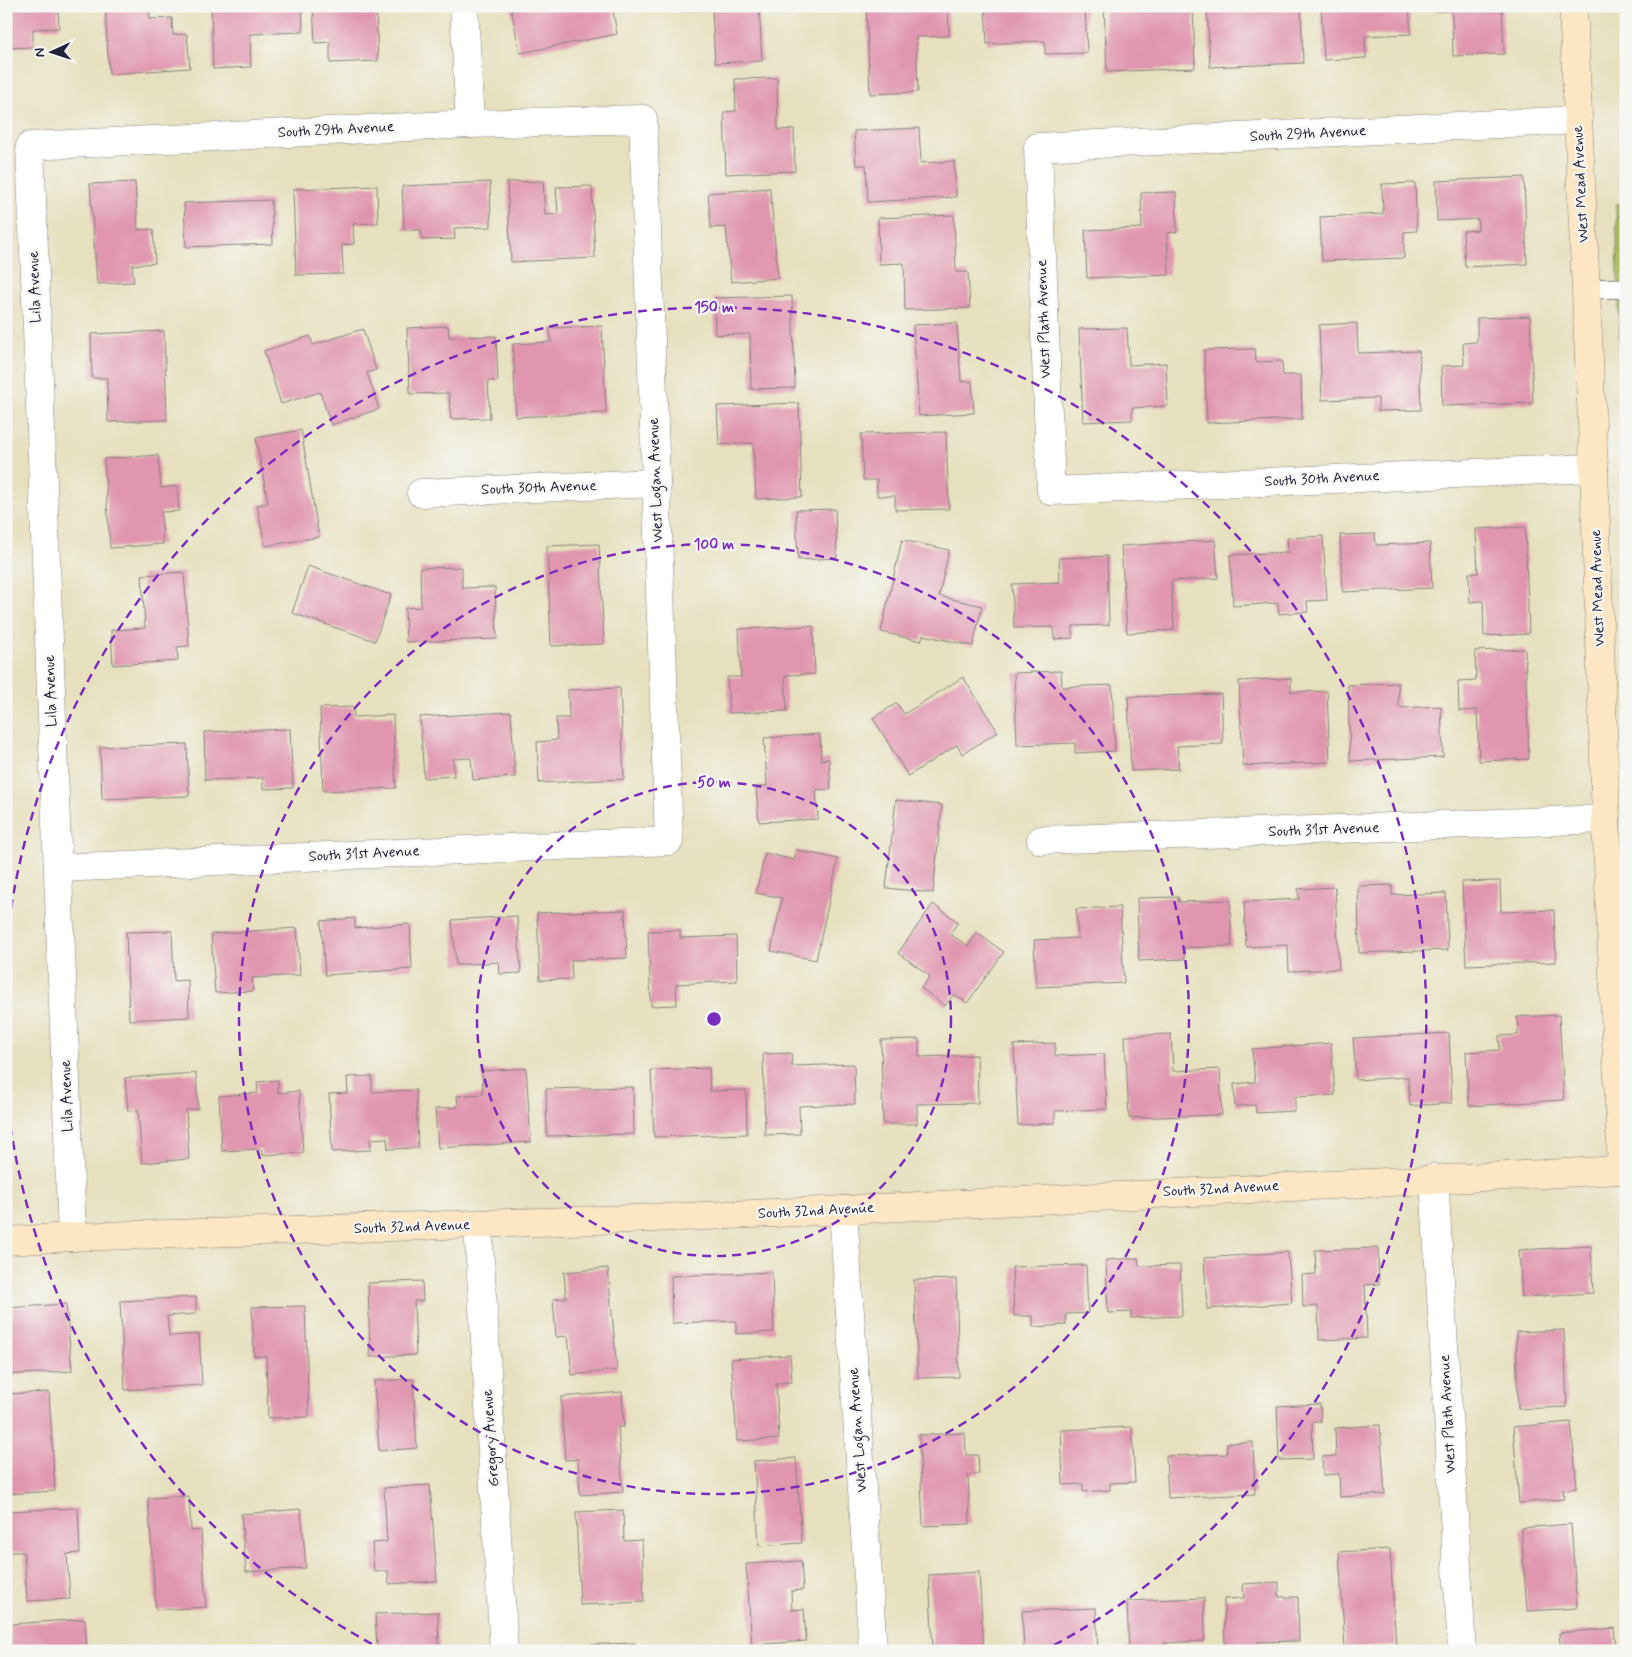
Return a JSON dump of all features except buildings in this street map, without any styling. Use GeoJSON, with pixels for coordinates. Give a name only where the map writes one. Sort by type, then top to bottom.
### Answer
{"type":"FeatureCollection","features":[{"type":"Feature","properties":{"kind":"street"},"geometry":{"type":"LineString","coordinates":[[464,6],[470,124]]}},
{"type":"Feature","properties":{"kind":"street","name":"West Mead Avenue"},"geometry":{"type":"LineString","coordinates":[[1573,6],[1594,468],[1606,819],[1624,1170]]}},
{"type":"Feature","properties":{"kind":"street","name":"South 29th Avenue"},"geometry":{"type":"LineString","coordinates":[[30,146],[470,124],[643,119]]}},
{"type":"Feature","properties":{"kind":"street","name":"West Logan Avenue"},"geometry":{"type":"LineString","coordinates":[[643,119],[669,841]]}},
{"type":"Feature","properties":{"kind":"street","name":"South 29th Avenue"},"geometry":{"type":"LineString","coordinates":[[1038,147],[1578,120]]}},
{"type":"Feature","properties":{"kind":"street","name":"Lila Avenue"},"geometry":{"type":"LineString","coordinates":[[30,146],[72,1237]]}},
{"type":"Feature","properties":{"kind":"street","name":"West Plath Avenue"},"geometry":{"type":"LineString","coordinates":[[1038,147],[1051,491]]}},
{"type":"Feature","properties":{"kind":"street","name":"South 30th Avenue"},"geometry":{"type":"LineString","coordinates":[[1051,491],[1594,468]]}},
{"type":"Feature","properties":{"kind":"street","name":"South 30th Avenue"},"geometry":{"type":"LineString","coordinates":[[421,493],[656,483]]}},
{"type":"Feature","properties":{"kind":"street","name":"South 31st Avenue"},"geometry":{"type":"LineString","coordinates":[[1041,840],[1606,819]]}},
{"type":"Feature","properties":{"kind":"street","name":"South 31st Avenue"},"geometry":{"type":"LineString","coordinates":[[58,868],[669,841]]}},
{"type":"Feature","properties":{"kind":"street","name":"South 32nd Avenue"},"geometry":{"type":"LineString","coordinates":[[6,1240],[478,1225],[843,1210],[1434,1178],[1624,1170]]}},
{"type":"Feature","properties":{"kind":"street","name":"West Plath Avenue"},"geometry":{"type":"LineString","coordinates":[[1434,1178],[1462,1651]]}},
{"type":"Feature","properties":{"kind":"street","name":"West Logan Avenue"},"geometry":{"type":"LineString","coordinates":[[843,1210],[873,1651]]}},
{"type":"Feature","properties":{"kind":"street","name":"Gregory Avenue"},"geometry":{"type":"LineString","coordinates":[[478,1225],[504,1651]]}},
{"type":"Feature","properties":{"kind":"lane"},"geometry":{"type":"LineString","coordinates":[[1586,290],[1626,288]]}},
{"type":"Feature","properties":{"kind":"green space"},"geometry":{"type":"Polygon","coordinates":[[[1616,204],[1626,204],[1626,556],[1616,204]]]}}]}
